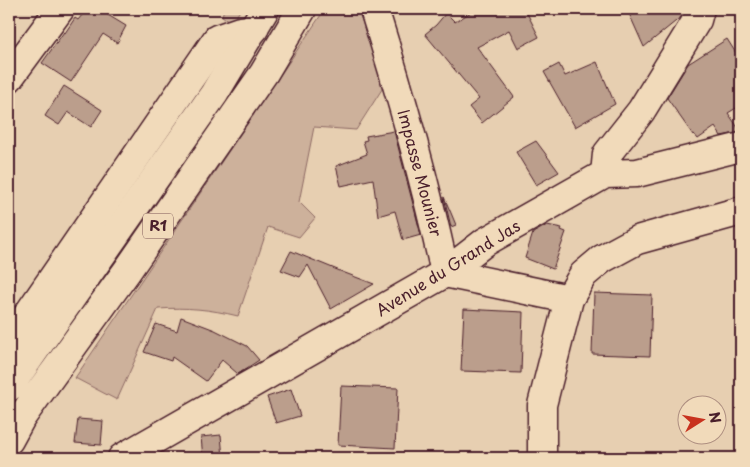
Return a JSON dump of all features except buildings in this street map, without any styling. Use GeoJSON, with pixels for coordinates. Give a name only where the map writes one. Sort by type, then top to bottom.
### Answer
{"type":"FeatureCollection","features":[{"type":"Feature","properties":{"kind":"main road"},"geometry":{"type":"LineString","coordinates":[[9,78],[60,9]]}},
{"type":"Feature","properties":{"kind":"main road","name":"R1"},"geometry":{"type":"LineString","coordinates":[[9,440],[21,418],[127,271],[264,73],[302,9]]}},
{"type":"Feature","properties":{"kind":"main road","name":"Impasse Mounier"},"geometry":{"type":"LineString","coordinates":[[374,9],[416,155],[445,273]]}},
{"type":"Feature","properties":{"kind":"main road"},"geometry":{"type":"LineString","coordinates":[[700,9],[697,20],[641,111],[607,154],[605,174],[637,173],[741,146]]}},
{"type":"Feature","properties":{"kind":"main road"},"geometry":{"type":"LineString","coordinates":[[9,342],[217,40],[240,31],[260,19]]}},
{"type":"Feature","properties":{"kind":"main road","name":"R1"},"geometry":{"type":"LineString","coordinates":[[9,387],[214,94],[260,19]]}},
{"type":"Feature","properties":{"kind":"main road","name":"Avenue du Grand Jas"},"geometry":{"type":"LineString","coordinates":[[122,458],[445,273],[485,242],[605,174]]}},
{"type":"Feature","properties":{"kind":"main road"},"geometry":{"type":"LineString","coordinates":[[542,458],[542,405],[569,299],[583,276],[602,259],[637,240],[741,211]]}},
{"type":"Feature","properties":{"kind":"main road"},"geometry":{"type":"LineString","coordinates":[[445,273],[569,299]]}},
{"type":"Feature","properties":{"kind":"shaded area"},"geometry":{"type":"Polygon","coordinates":[[[224,9],[241,9],[232,23],[222,16],[224,9]]]}},
{"type":"Feature","properties":{"kind":"shaded area"},"geometry":{"type":"Polygon","coordinates":[[[325,9],[358,9],[384,86],[356,130],[314,127],[299,202],[315,218],[299,237],[268,227],[238,316],[198,309],[158,309],[117,400],[75,378],[325,9]]]}}]}
